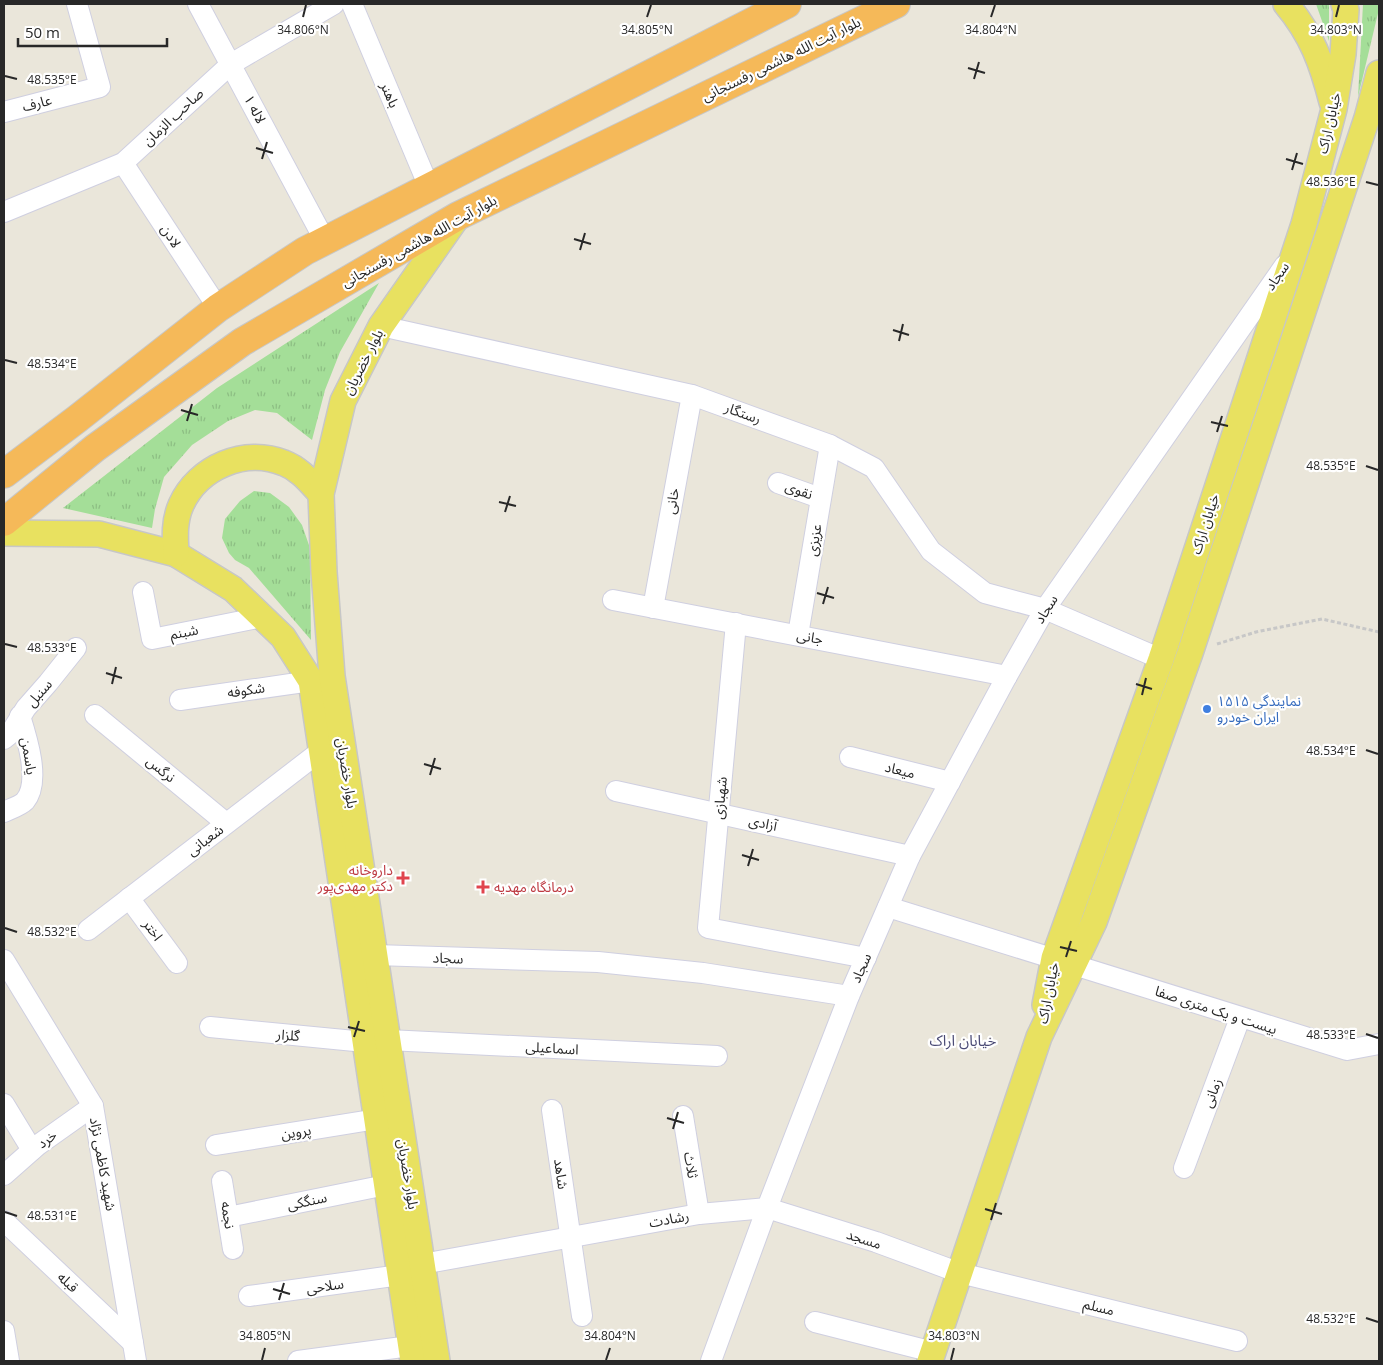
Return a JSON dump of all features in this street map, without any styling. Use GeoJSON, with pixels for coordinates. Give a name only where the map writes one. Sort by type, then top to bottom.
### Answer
{"type":"FeatureCollection","features":[{"type":"Feature","properties":{"kind":"highway"},"geometry":{"type":"LineString","coordinates":[[4,474],[218,308],[305,251],[787,4]]}},
{"type":"Feature","properties":{"kind":"highway","name":"بلوار آیت الله هاشمی رفسنجانی"},"geometry":{"type":"LineString","coordinates":[[4,522],[95,448],[242,342],[458,216],[896,4]]}},
{"type":"Feature","properties":{"kind":"main road"},"geometry":{"type":"LineString","coordinates":[[1286,4],[1309,37],[1321,63],[1334,109]]}},
{"type":"Feature","properties":{"kind":"main road","name":"خیابان اراک"},"geometry":{"type":"LineString","coordinates":[[932,1357],[1064,961],[1160,659],[1304,224],[1334,109],[1343,54],[1346,10],[1344,4]]}},
{"type":"Feature","properties":{"kind":"main road","name":"خیابان اراک"},"geometry":{"type":"LineString","coordinates":[[1064,961],[1094,922],[1190,653],[1373,112],[1379,73]]}},
{"type":"Feature","properties":{"kind":"main road","name":"بلوار خضریان"},"geometry":{"type":"LineString","coordinates":[[411,1354],[377,1119],[375,955],[332,676],[324,572],[321,494],[343,401],[381,326],[458,216]]}},
{"type":"Feature","properties":{"kind":"main road"},"geometry":{"type":"LineString","coordinates":[[176,554],[175,529],[181,505],[194,484],[213,468],[236,459],[260,457],[284,463],[305,476],[321,494]]}},
{"type":"Feature","properties":{"kind":"main road","name":"بلوار خضریان"},"geometry":{"type":"LineString","coordinates":[[4,533],[99,534],[176,554],[233,589],[262,616],[283,637],[311,681],[376,1041],[422,1264],[437,1361]]}},
{"type":"Feature","properties":{"kind":"street","name":"عارف"},"geometry":{"type":"LineString","coordinates":[[4,112],[100,87],[78,4]]}},
{"type":"Feature","properties":{"kind":"street","name":"لاله ۱"},"geometry":{"type":"LineString","coordinates":[[198,4],[325,241]]}},
{"type":"Feature","properties":{"kind":"street","name":"صاحب الزمان"},"geometry":{"type":"LineString","coordinates":[[4,212],[123,163],[231,64],[334,4]]}},
{"type":"Feature","properties":{"kind":"street","name":"باهنر"},"geometry":{"type":"LineString","coordinates":[[352,4],[429,186]]}},
{"type":"Feature","properties":{"kind":"street","name":"لادن"},"geometry":{"type":"LineString","coordinates":[[123,163],[218,308]]}},
{"type":"Feature","properties":{"kind":"street","name":"سجاد"},"geometry":{"type":"LineString","coordinates":[[711,1361],[767,1208],[849,996],[910,856],[1045,609],[1295,251]]}},
{"type":"Feature","properties":{"kind":"street","name":"رستگار"},"geometry":{"type":"LineString","coordinates":[[381,326],[692,395],[830,445],[874,468],[931,551],[985,594],[1045,609],[1160,659]]}},
{"type":"Feature","properties":{"kind":"street","name":"خانی"},"geometry":{"type":"LineString","coordinates":[[653,608],[692,395]]}},
{"type":"Feature","properties":{"kind":"street","name":"عزیزی"},"geometry":{"type":"LineString","coordinates":[[798,635],[830,445]]}},
{"type":"Feature","properties":{"kind":"street","name":"نقوی"},"geometry":{"type":"LineString","coordinates":[[778,483],[820,498]]}},
{"type":"Feature","properties":{"kind":"street","name":"شبنم"},"geometry":{"type":"LineString","coordinates":[[143,592],[152,639],[262,616]]}},
{"type":"Feature","properties":{"kind":"street","name":"جانی"},"geometry":{"type":"LineString","coordinates":[[613,600],[1007,676]]}},
{"type":"Feature","properties":{"kind":"street","name":"شهبازی"},"geometry":{"type":"LineString","coordinates":[[736,623],[708,928],[866,958]]}},
{"type":"Feature","properties":{"kind":"street","name":"سنبل"},"geometry":{"type":"LineString","coordinates":[[4,739],[9,735],[20,716],[76,648]]}},
{"type":"Feature","properties":{"kind":"street","name":"شکوفه"},"geometry":{"type":"LineString","coordinates":[[180,700],[311,681]]}},
{"type":"Feature","properties":{"kind":"street","name":"نرگس"},"geometry":{"type":"LineString","coordinates":[[95,715],[226,823]]}},
{"type":"Feature","properties":{"kind":"street","name":"یاسمن"},"geometry":{"type":"LineString","coordinates":[[4,812],[24,802],[33,786],[26,732],[20,716]]}},
{"type":"Feature","properties":{"kind":"street","name":"شعبانی"},"geometry":{"type":"LineString","coordinates":[[88,930],[322,750]]}},
{"type":"Feature","properties":{"kind":"street","name":"میعاد"},"geometry":{"type":"LineString","coordinates":[[850,757],[950,782]]}},
{"type":"Feature","properties":{"kind":"street","name":"آزادی"},"geometry":{"type":"LineString","coordinates":[[616,791],[910,856]]}},
{"type":"Feature","properties":{"kind":"street","name":"اختر"},"geometry":{"type":"LineString","coordinates":[[129,898],[177,963]]}},
{"type":"Feature","properties":{"kind":"street","name":"بیست و یک متری صفا"},"geometry":{"type":"LineString","coordinates":[[888,907],[1347,1050],[1379,1044]]}},
{"type":"Feature","properties":{"kind":"street","name":"سجاد"},"geometry":{"type":"LineString","coordinates":[[375,955],[598,962],[703,973],[849,996]]}},
{"type":"Feature","properties":{"kind":"street","name":"شهید کاظمی نژاد"},"geometry":{"type":"LineString","coordinates":[[4,960],[93,1106],[134,1352]]}},
{"type":"Feature","properties":{"kind":"street","name":"زمانی"},"geometry":{"type":"LineString","coordinates":[[1184,1168],[1240,1018]]}},
{"type":"Feature","properties":{"kind":"street","name":"گلزار"},"geometry":{"type":"LineString","coordinates":[[210,1028],[376,1041]]}},
{"type":"Feature","properties":{"kind":"street","name":"اسماعیلی"},"geometry":{"type":"LineString","coordinates":[[376,1041],[717,1056]]}},
{"type":"Feature","properties":{"kind":"street"},"geometry":{"type":"LineString","coordinates":[[4,1104],[32,1150]]}},
{"type":"Feature","properties":{"kind":"street","name":"خرد"},"geometry":{"type":"LineString","coordinates":[[4,1175],[32,1150],[93,1106]]}},
{"type":"Feature","properties":{"kind":"street","name":"شاهد"},"geometry":{"type":"LineString","coordinates":[[552,1110],[571,1237]]}},
{"type":"Feature","properties":{"kind":"street","name":"ثلاث"},"geometry":{"type":"LineString","coordinates":[[683,1116],[699,1214]]}},
{"type":"Feature","properties":{"kind":"street","name":"پروین"},"geometry":{"type":"LineString","coordinates":[[216,1145],[377,1119]]}},
{"type":"Feature","properties":{"kind":"street","name":"نجمه"},"geometry":{"type":"LineString","coordinates":[[222,1181],[233,1249]]}},
{"type":"Feature","properties":{"kind":"street","name":"سنگکی"},"geometry":{"type":"LineString","coordinates":[[228,1217],[386,1185]]}},
{"type":"Feature","properties":{"kind":"street","name":"رشادت"},"geometry":{"type":"LineString","coordinates":[[422,1264],[699,1214],[767,1208]]}},
{"type":"Feature","properties":{"kind":"street","name":"مسجد"},"geometry":{"type":"LineString","coordinates":[[767,1208],[876,1242],[960,1273]]}},
{"type":"Feature","properties":{"kind":"street","name":"قبله"},"geometry":{"type":"LineString","coordinates":[[4,1221],[134,1352]]}},
{"type":"Feature","properties":{"kind":"street"},"geometry":{"type":"LineString","coordinates":[[571,1237],[582,1316]]}},
{"type":"Feature","properties":{"kind":"street","name":"مسلم"},"geometry":{"type":"LineString","coordinates":[[960,1273],[1237,1341]]}},
{"type":"Feature","properties":{"kind":"street","name":"سلاحی"},"geometry":{"type":"LineString","coordinates":[[249,1296],[400,1275]]}},
{"type":"Feature","properties":{"kind":"street"},"geometry":{"type":"LineString","coordinates":[[815,1322],[932,1357]]}},
{"type":"Feature","properties":{"kind":"street"},"geometry":{"type":"LineString","coordinates":[[4,1331],[9,1361]]}},
{"type":"Feature","properties":{"kind":"street"},"geometry":{"type":"LineString","coordinates":[[298,1361],[411,1354]]}},
{"type":"Feature","properties":{"kind":"path"},"geometry":{"type":"LineString","coordinates":[[1190,653],[1256,632],[1322,619],[1379,632]]}},
{"type":"Feature","properties":{"kind":"green space"},"geometry":{"type":"Polygon","coordinates":[[[1316,4],[1329,4],[1329,41],[1316,4]]]}},
{"type":"Feature","properties":{"kind":"green space"},"geometry":{"type":"Polygon","coordinates":[[[1363,4],[1379,4],[1379,9],[1358,97],[1363,4]]]}},
{"type":"Feature","properties":{"kind":"green space"},"geometry":{"type":"Polygon","coordinates":[[[379,283],[340,352],[325,390],[312,440],[277,413],[255,410],[228,421],[192,445],[164,477],[152,528],[63,508],[217,388],[379,283]]]}},
{"type":"Feature","properties":{"kind":"green space"},"geometry":{"type":"Polygon","coordinates":[[[254,491],[270,493],[289,507],[302,525],[310,548],[311,640],[249,568],[235,560],[229,553],[222,538],[225,519],[240,501],[254,491]]]}},
{"type":"Feature","properties":{"kind":"place","name":"نمایندگی ۱۵۱۵ ایران خودرو"},"geometry":{"type":"Point","coordinates":[1207,709]}},
{"type":"Feature","properties":{"kind":"place","name":"داروخانه دکتر مهدی‌پور"},"geometry":{"type":"Point","coordinates":[403,878]}},
{"type":"Feature","properties":{"kind":"place","name":"درمانگاه مهدیه"},"geometry":{"type":"Point","coordinates":[483,887]}},
{"type":"Feature","properties":{"kind":"district","name":"خیابان اراک"},"geometry":{"type":"Point","coordinates":[963,1041]}}]}
